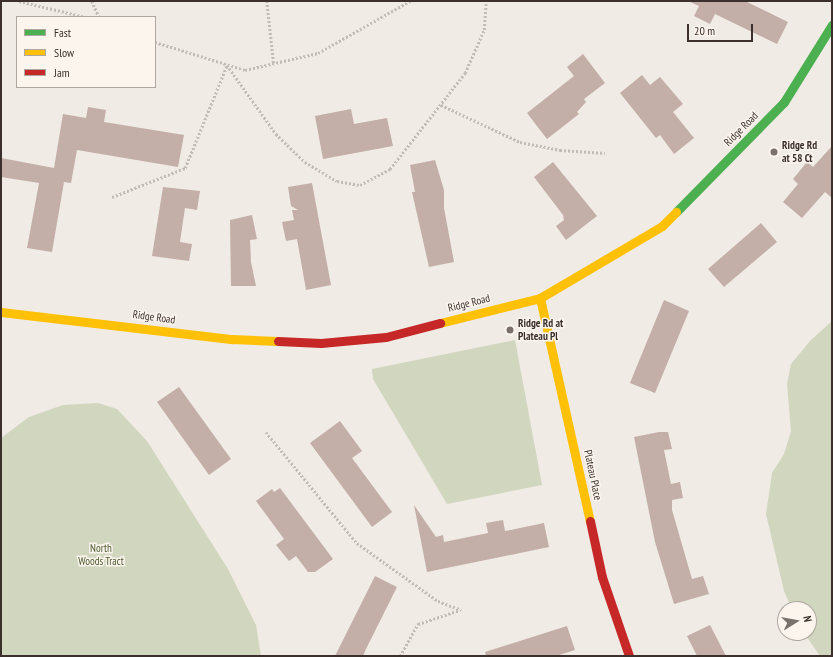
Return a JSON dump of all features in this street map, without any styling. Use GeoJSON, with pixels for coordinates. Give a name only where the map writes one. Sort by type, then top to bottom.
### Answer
{"type":"FeatureCollection","features":[{"type":"Feature","properties":{"kind":"street","name":"Ridge Road"},"geometry":{"type":"LineString","coordinates":[[1,312],[39,314],[232,339],[321,344],[386,337],[540,298],[662,226],[784,102],[832,25]]}},
{"type":"Feature","properties":{"kind":"street","name":"Plateau Place"},"geometry":{"type":"LineString","coordinates":[[540,298],[602,577],[629,656]]}},
{"type":"Feature","properties":{"kind":"path"},"geometry":{"type":"LineString","coordinates":[[19,1],[81,16]]}},
{"type":"Feature","properties":{"kind":"path"},"geometry":{"type":"LineString","coordinates":[[92,1],[98,16]]}},
{"type":"Feature","properties":{"kind":"path"},"geometry":{"type":"LineString","coordinates":[[267,1],[274,64]]}},
{"type":"Feature","properties":{"kind":"path"},"geometry":{"type":"LineString","coordinates":[[156,42],[245,70],[318,53],[410,1]]}},
{"type":"Feature","properties":{"kind":"path"},"geometry":{"type":"LineString","coordinates":[[227,65],[276,134],[305,162],[336,181],[360,185],[390,169],[465,73],[484,30],[486,1]]}},
{"type":"Feature","properties":{"kind":"path"},"geometry":{"type":"LineString","coordinates":[[112,197],[184,168],[227,65]]}},
{"type":"Feature","properties":{"kind":"path"},"geometry":{"type":"LineString","coordinates":[[441,105],[520,142],[560,150],[605,153]]}},
{"type":"Feature","properties":{"kind":"path"},"geometry":{"type":"LineString","coordinates":[[266,432],[356,543],[438,601],[461,610],[418,624],[400,656]]}},
{"type":"Feature","properties":{"kind":"green space"},"geometry":{"type":"Polygon","coordinates":[[[832,321],[832,656],[820,656],[810,641],[817,641],[817,601],[788,601],[784,591],[766,514],[772,473],[784,454],[791,431],[787,384],[791,364],[810,341],[832,321]]]}},
{"type":"Feature","properties":{"kind":"green space"},"geometry":{"type":"Polygon","coordinates":[[[515,340],[542,485],[447,504],[373,379],[372,369],[515,340]]]}},
{"type":"Feature","properties":{"kind":"green space","name":"North Woods Tract"},"geometry":{"type":"Polygon","coordinates":[[[98,403],[117,409],[147,441],[228,569],[256,625],[261,656],[1,656],[1,438],[29,417],[63,405],[98,403]]]}},
{"type":"Feature","properties":{"kind":"building"},"geometry":{"type":"Polygon","coordinates":[[[688,1],[745,1],[788,22],[777,44],[715,14],[710,24],[694,16],[699,6],[688,1]]]}},
{"type":"Feature","properties":{"kind":"building"},"geometry":{"type":"Polygon","coordinates":[[[583,54],[605,83],[584,99],[586,102],[577,112],[579,114],[547,139],[527,113],[574,76],[567,67],[583,54]]]}},
{"type":"Feature","properties":{"kind":"building"},"geometry":{"type":"Polygon","coordinates":[[[642,75],[650,85],[660,77],[683,104],[673,112],[694,138],[674,154],[660,135],[656,138],[620,93],[642,75]]]}},
{"type":"Feature","properties":{"kind":"building"},"geometry":{"type":"Polygon","coordinates":[[[88,107],[106,110],[104,122],[184,135],[178,167],[77,150],[71,183],[64,182],[52,252],[27,248],[39,183],[1,177],[1,158],[54,168],[63,114],[86,118],[88,107]]]}},
{"type":"Feature","properties":{"kind":"building"},"geometry":{"type":"Polygon","coordinates":[[[351,109],[354,124],[387,118],[393,146],[323,159],[315,116],[351,109]]]}},
{"type":"Feature","properties":{"kind":"building"},"geometry":{"type":"Polygon","coordinates":[[[832,146],[832,198],[825,192],[802,218],[783,202],[798,184],[793,179],[807,162],[813,167],[832,146]]]}},
{"type":"Feature","properties":{"kind":"building"},"geometry":{"type":"Polygon","coordinates":[[[435,160],[444,190],[444,208],[454,262],[429,267],[412,192],[415,192],[410,165],[435,160]]]}},
{"type":"Feature","properties":{"kind":"building"},"geometry":{"type":"Polygon","coordinates":[[[553,162],[597,216],[566,240],[556,226],[564,220],[563,215],[534,177],[553,162]]]}},
{"type":"Feature","properties":{"kind":"building"},"geometry":{"type":"Polygon","coordinates":[[[312,183],[331,285],[306,290],[297,239],[286,241],[282,222],[294,220],[292,210],[298,210],[291,206],[288,187],[312,183]]]}},
{"type":"Feature","properties":{"kind":"building"},"geometry":{"type":"Polygon","coordinates":[[[163,187],[200,191],[197,210],[185,208],[180,242],[192,244],[189,261],[152,256],[163,187]]]}},
{"type":"Feature","properties":{"kind":"building"},"geometry":{"type":"Polygon","coordinates":[[[252,215],[257,239],[250,240],[251,262],[256,286],[231,286],[230,220],[252,215]]]}},
{"type":"Feature","properties":{"kind":"building"},"geometry":{"type":"Polygon","coordinates":[[[761,223],[777,242],[724,287],[708,269],[761,223]]]}},
{"type":"Feature","properties":{"kind":"building"},"geometry":{"type":"Polygon","coordinates":[[[664,300],[689,311],[655,393],[630,383],[664,300]]]}},
{"type":"Feature","properties":{"kind":"building"},"geometry":{"type":"Polygon","coordinates":[[[179,387],[231,459],[209,475],[157,402],[179,387]]]}},
{"type":"Feature","properties":{"kind":"building"},"geometry":{"type":"Polygon","coordinates":[[[340,421],[362,451],[352,458],[392,512],[372,527],[310,443],[340,421]]]}},
{"type":"Feature","properties":{"kind":"building"},"geometry":{"type":"Polygon","coordinates":[[[659,432],[668,432],[672,449],[664,450],[671,484],[680,482],[683,498],[672,500],[672,510],[692,579],[703,576],[709,594],[674,604],[655,542],[634,437],[659,432]]]}},
{"type":"Feature","properties":{"kind":"building"},"geometry":{"type":"Polygon","coordinates":[[[280,488],[333,559],[315,572],[308,572],[296,556],[289,561],[276,545],[284,539],[256,501],[272,489],[274,492],[280,488]]]}},
{"type":"Feature","properties":{"kind":"building"},"geometry":{"type":"Polygon","coordinates":[[[414,505],[436,537],[443,535],[444,542],[488,533],[486,523],[503,520],[505,531],[544,523],[549,547],[427,572],[414,505]]]}},
{"type":"Feature","properties":{"kind":"building"},"geometry":{"type":"Polygon","coordinates":[[[375,576],[397,587],[363,656],[335,656],[375,576]]]}},
{"type":"Feature","properties":{"kind":"building"},"geometry":{"type":"Polygon","coordinates":[[[710,625],[726,656],[697,656],[687,636],[710,625]]]}},
{"type":"Feature","properties":{"kind":"building"},"geometry":{"type":"Polygon","coordinates":[[[567,626],[575,650],[556,656],[486,656],[485,652],[567,626]]]}},
{"type":"Feature","properties":{"kind":"traffic: fast"},"geometry":{"type":"LineString","coordinates":[[676,212],[784,102],[832,25]]}},
{"type":"Feature","properties":{"kind":"traffic: slow"},"geometry":{"type":"LineString","coordinates":[[440,323],[540,298],[662,226],[676,212]]}},
{"type":"Feature","properties":{"kind":"traffic: slow"},"geometry":{"type":"LineString","coordinates":[[540,298],[590,521]]}},
{"type":"Feature","properties":{"kind":"traffic: slow"},"geometry":{"type":"LineString","coordinates":[[1,312],[232,339],[278,341]]}},
{"type":"Feature","properties":{"kind":"traffic: jam"},"geometry":{"type":"LineString","coordinates":[[278,341],[321,343],[386,337],[440,323]]}},
{"type":"Feature","properties":{"kind":"traffic: jam"},"geometry":{"type":"LineString","coordinates":[[590,521],[602,577],[629,656]]}},
{"type":"Feature","properties":{"kind":"place","name":"Ridge Rd at 58 Ct"},"geometry":{"type":"Point","coordinates":[774,152]}},
{"type":"Feature","properties":{"kind":"place","name":"Ridge Rd at Plateau Pl"},"geometry":{"type":"Point","coordinates":[510,330]}}]}
